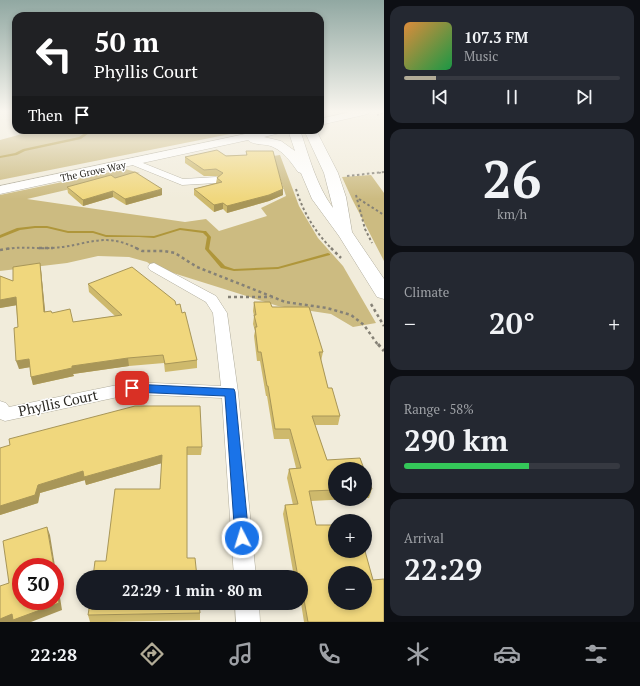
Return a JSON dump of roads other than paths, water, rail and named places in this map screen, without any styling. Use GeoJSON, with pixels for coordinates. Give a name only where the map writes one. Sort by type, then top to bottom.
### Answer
{"type":"FeatureCollection","features":[{"type":"Feature","properties":{"kind":"main road","name":"The Grove Way"},"geometry":{"type":"LineString","coordinates":[[0,180],[195,141]]}},
{"type":"Feature","properties":{"kind":"main road","name":"The Grove Way"},"geometry":{"type":"LineString","coordinates":[[0,190],[229,141]]}},
{"type":"Feature","properties":{"kind":"main road"},"geometry":{"type":"LineString","coordinates":[[169,154],[244,141]]}},
{"type":"Feature","properties":{"kind":"main road"},"geometry":{"type":"LineString","coordinates":[[268,141],[278,144],[291,153],[310,178]]}},
{"type":"Feature","properties":{"kind":"main road"},"geometry":{"type":"LineString","coordinates":[[298,141],[319,199],[346,235],[384,293]]}},
{"type":"Feature","properties":{"kind":"main road"},"geometry":{"type":"LineString","coordinates":[[318,141],[339,196],[346,235]]}},
{"type":"Feature","properties":{"kind":"street"},"geometry":{"type":"LineString","coordinates":[[133,162],[182,185],[216,180]]}},
{"type":"Feature","properties":{"kind":"street"},"geometry":{"type":"LineString","coordinates":[[154,267],[211,299],[217,306],[222,319],[230,392],[244,570]]}},
{"type":"Feature","properties":{"kind":"street","name":"Phyllis Court"},"geometry":{"type":"LineString","coordinates":[[2,413],[132,388],[230,392]]}},
{"type":"Feature","properties":{"kind":"street"},"geometry":{"type":"LineString","coordinates":[[247,610],[248,622]]}},
{"type":"Feature","properties":{"kind":"waterway"},"geometry":{"type":"LineString","coordinates":[[0,157],[66,141]]}},
{"type":"Feature","properties":{"kind":"waterway"},"geometry":{"type":"LineString","coordinates":[[0,237],[19,229],[35,227],[47,227],[68,232],[93,232],[106,236],[154,237],[180,229],[193,230],[204,232],[209,237],[207,249],[223,267],[234,270],[278,268],[328,254]]}}]}
